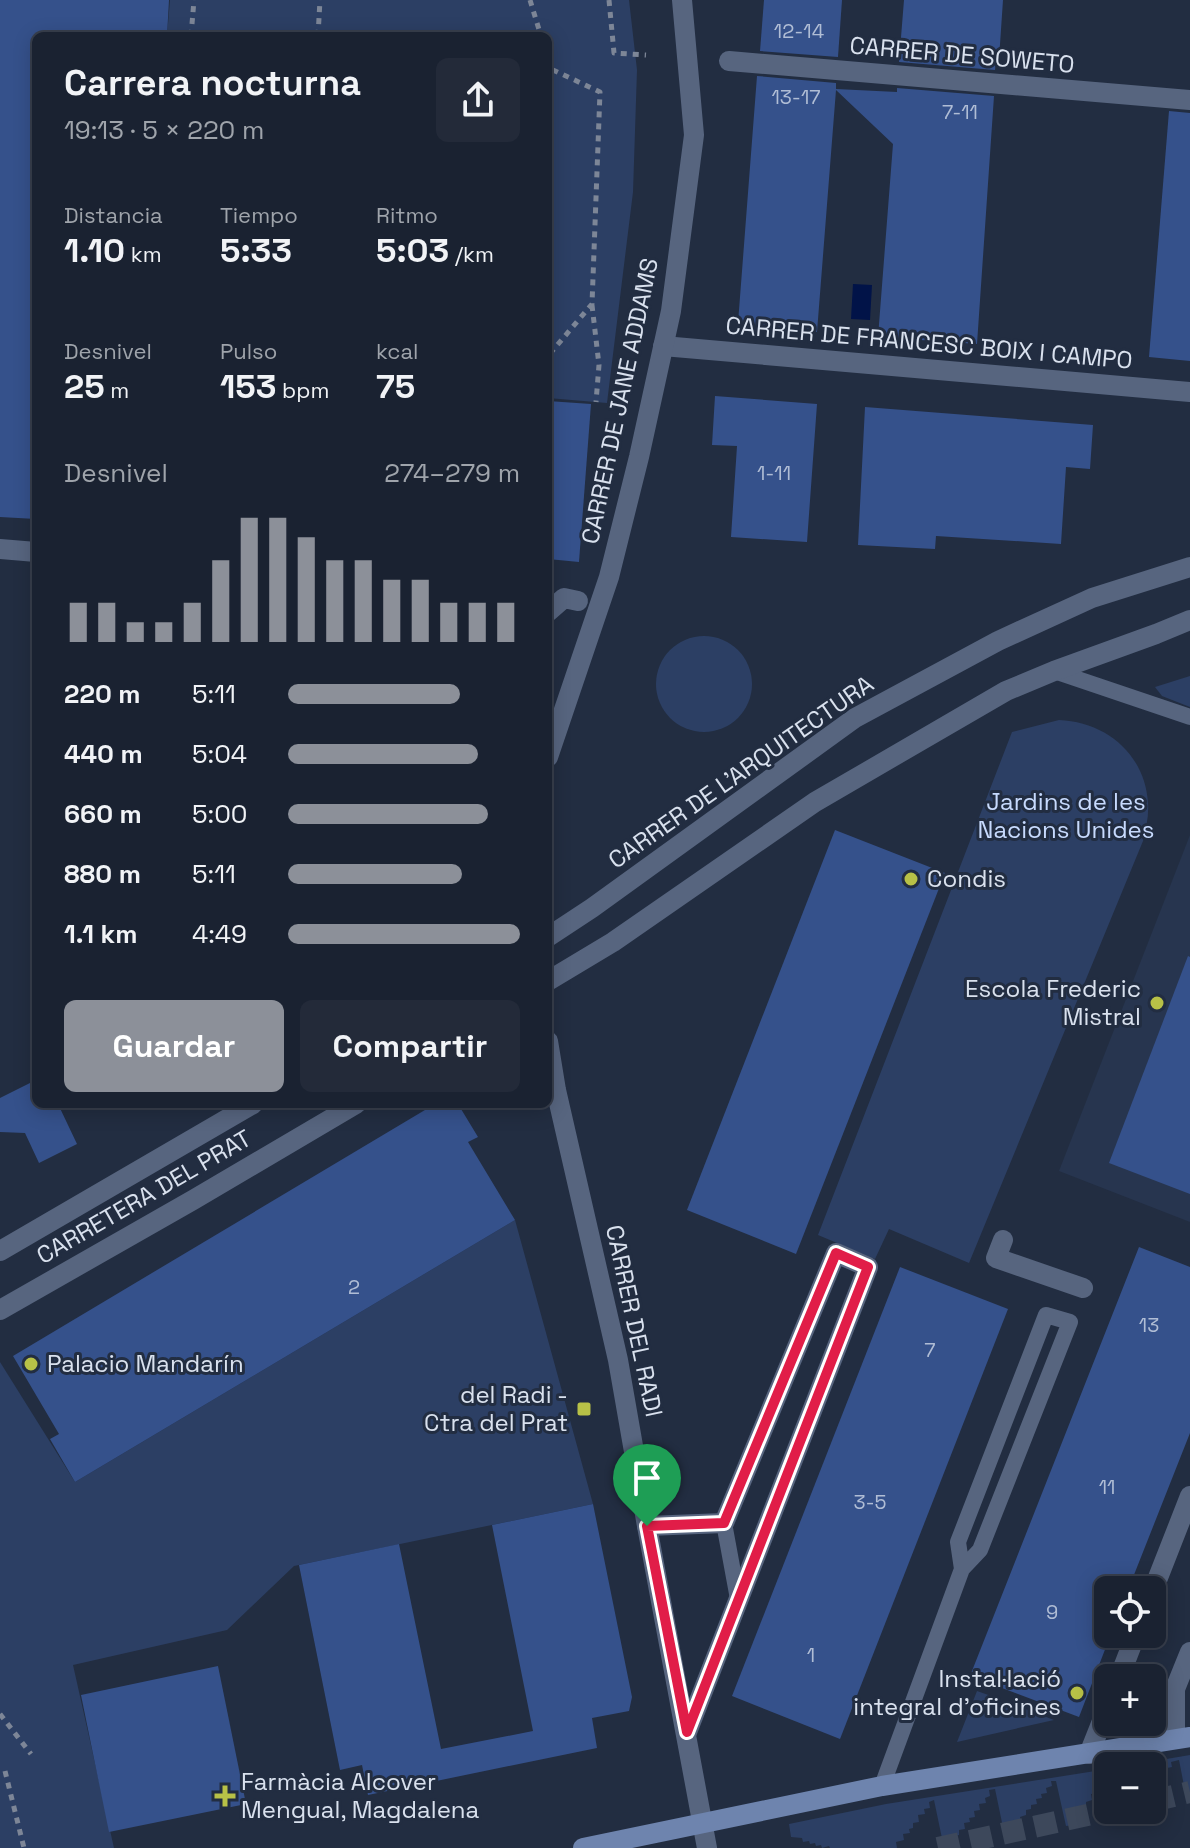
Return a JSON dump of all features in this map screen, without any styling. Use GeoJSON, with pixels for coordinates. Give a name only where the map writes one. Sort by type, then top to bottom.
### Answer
{"type":"FeatureCollection","features":[{"type":"Feature","properties":{"kind":"main road"},"geometry":{"type":"LineString","coordinates":[[583,1848],[882,1786],[1183,1738]]}},
{"type":"Feature","properties":{"kind":"street","name":"CARRER DE JANE ADDAMS"},"geometry":{"type":"LineString","coordinates":[[552,745],[609,577],[671,311],[694,135],[682,0]]}},
{"type":"Feature","properties":{"kind":"street","name":"CARRER DE SOWETO"},"geometry":{"type":"LineString","coordinates":[[729,61],[1190,100]]}},
{"type":"Feature","properties":{"kind":"street","name":"CARRER DE FRANCESC BOIX I CAMPO"},"geometry":{"type":"LineString","coordinates":[[663,346],[1190,392]]}},
{"type":"Feature","properties":{"kind":"street"},"geometry":{"type":"LineString","coordinates":[[0,549],[32,552]]}},
{"type":"Feature","properties":{"kind":"street","name":"CARRER DE L'ARQUITECTURA"},"geometry":{"type":"LineString","coordinates":[[552,934],[855,718],[998,641],[1092,598],[1190,567]]}},
{"type":"Feature","properties":{"kind":"street"},"geometry":{"type":"LineString","coordinates":[[552,608],[564,598],[578,601]]}},
{"type":"Feature","properties":{"kind":"street"},"geometry":{"type":"LineString","coordinates":[[552,979],[613,942],[815,802],[1006,691],[1190,620]]}},
{"type":"Feature","properties":{"kind":"street","name":"CARRER DEL RADI"},"geometry":{"type":"LineString","coordinates":[[552,1066],[618,1360],[707,1848]]}},
{"type":"Feature","properties":{"kind":"street","name":"CARRETERA DEL PRAT"},"geometry":{"type":"LineString","coordinates":[[0,1251],[246,1108]]}},
{"type":"Feature","properties":{"kind":"street","name":"CARRETERA DEL PRAT"},"geometry":{"type":"LineString","coordinates":[[0,1310],[349,1108]]}},
{"type":"Feature","properties":{"kind":"street"},"geometry":{"type":"LineString","coordinates":[[1003,1240],[996,1258],[1083,1288]]}},
{"type":"Feature","properties":{"kind":"street"},"geometry":{"type":"LineString","coordinates":[[647,1526],[724,1523],[836,1253],[868,1267],[687,1732]]}},
{"type":"Feature","properties":{"kind":"street"},"geometry":{"type":"LineString","coordinates":[[1159,1576],[1190,1496]]}},
{"type":"Feature","properties":{"kind":"street"},"geometry":{"type":"LineString","coordinates":[[1183,1738],[1175,1689],[1190,1652]]}},
{"type":"Feature","properties":{"kind":"street"},"geometry":{"type":"LineString","coordinates":[[1089,1754],[1096,1736]]}},
{"type":"Feature","properties":{"kind":"lane"},"geometry":{"type":"LineString","coordinates":[[1054,671],[1190,717]]}},
{"type":"Feature","properties":{"kind":"lane"},"geometry":{"type":"LineString","coordinates":[[882,1786],[962,1569],[980,1550],[1070,1322],[1046,1315],[958,1542],[962,1569]]}},
{"type":"Feature","properties":{"kind":"lane"},"geometry":{"type":"LineString","coordinates":[[724,1523],[738,1599]]}},
{"type":"Feature","properties":{"kind":"path"},"geometry":{"type":"LineString","coordinates":[[191,32],[194,0]]}},
{"type":"Feature","properties":{"kind":"path"},"geometry":{"type":"LineString","coordinates":[[318,32],[320,0]]}},
{"type":"Feature","properties":{"kind":"path"},"geometry":{"type":"LineString","coordinates":[[530,0],[540,32]]}},
{"type":"Feature","properties":{"kind":"path"},"geometry":{"type":"LineString","coordinates":[[609,0],[614,53],[646,55]]}},
{"type":"Feature","properties":{"kind":"path"},"geometry":{"type":"LineString","coordinates":[[552,69],[600,92],[592,304],[599,365],[596,402]]}},
{"type":"Feature","properties":{"kind":"path"},"geometry":{"type":"LineString","coordinates":[[552,351],[592,304]]}},
{"type":"Feature","properties":{"kind":"path"},"geometry":{"type":"LineString","coordinates":[[0,1714],[31,1754]]}},
{"type":"Feature","properties":{"kind":"path"},"geometry":{"type":"LineString","coordinates":[[5,1771],[24,1848]]}},
{"type":"Feature","properties":{"kind":"shaded area"},"geometry":{"type":"Polygon","coordinates":[[[853,284],[872,285],[870,320],[851,319],[853,284]]]}},
{"type":"Feature","properties":{"kind":"shaded area","name":"Escola Frederic Mistral"},"geometry":{"type":"Polygon","coordinates":[[[1190,835],[1190,1222],[1059,1171],[1190,835]]]}},
{"type":"Feature","properties":{"kind":"green space"},"geometry":{"type":"Polygon","coordinates":[[[170,0],[629,0],[637,70],[633,192],[607,403],[552,398],[552,32],[167,32],[170,0]]]}},
{"type":"Feature","properties":{"kind":"green space"},"geometry":{"type":"Polygon","coordinates":[[[704,636],[722,640],[738,650],[748,666],[752,684],[748,702],[738,718],[722,728],[704,732],[686,728],[670,718],[660,702],[656,684],[660,666],[670,650],[686,640],[704,636]]]}},
{"type":"Feature","properties":{"kind":"green space"},"geometry":{"type":"Polygon","coordinates":[[[1190,676],[1190,707],[1162,696],[1155,687],[1190,676]]]}},
{"type":"Feature","properties":{"kind":"green space","name":"Jardins de les Nacions Unides"},"geometry":{"type":"Polygon","coordinates":[[[1059,720],[1076,722],[1107,734],[1131,756],[1145,785],[1148,803],[1143,841],[969,1263],[889,1229],[875,1259],[818,1235],[1012,732],[1059,720]]]}},
{"type":"Feature","properties":{"kind":"green space"},"geometry":{"type":"Polygon","coordinates":[[[515,1220],[593,1504],[294,1566],[227,1630],[73,1665],[114,1848],[0,1848],[0,1362],[75,1482],[515,1220]]]}},
{"type":"Feature","properties":{"kind":"green space"},"geometry":{"type":"Polygon","coordinates":[[[977,1691],[1002,1703],[1004,1701],[1054,1720],[957,1742],[977,1691]]]}},
{"type":"Feature","properties":{"kind":"green space"},"geometry":{"type":"Polygon","coordinates":[[[1190,1755],[1190,1800],[1187,1801],[1179,1760],[1171,1762],[1172,1767],[1167,1768],[1166,1773],[1166,1759],[1190,1755]]]}},
{"type":"Feature","properties":{"kind":"green space"},"geometry":{"type":"Polygon","coordinates":[[[1094,1771],[1092,1800],[1081,1807],[1082,1812],[1075,1814],[1076,1820],[1071,1821],[1072,1825],[1066,1826],[1056,1781],[1051,1781],[1052,1786],[1046,1788],[1047,1793],[1041,1794],[1042,1798],[1036,1799],[1037,1804],[1026,1810],[1026,1815],[1020,1817],[1021,1822],[1015,1823],[1012,1836],[1005,1837],[995,1789],[989,1790],[986,1803],[979,1804],[980,1810],[974,1811],[975,1817],[964,1823],[965,1829],[959,1830],[959,1835],[950,1842],[950,1846],[944,1848],[934,1800],[929,1802],[930,1808],[924,1809],[925,1814],[918,1815],[919,1822],[913,1823],[910,1833],[903,1834],[904,1840],[896,1842],[897,1848],[822,1848],[809,1841],[803,1842],[802,1838],[791,1837],[789,1824],[886,1804],[1094,1771]]]}},
{"type":"Feature","properties":{"kind":"building"},"geometry":{"type":"Polygon","coordinates":[[[0,0],[169,0],[167,32],[32,32],[32,519],[0,517],[0,0]]]}},
{"type":"Feature","properties":{"kind":"building"},"geometry":{"type":"Polygon","coordinates":[[[764,0],[842,0],[838,57],[760,51],[764,0]]]}},
{"type":"Feature","properties":{"kind":"building"},"geometry":{"type":"Polygon","coordinates":[[[904,0],[1003,0],[999,59],[996,59],[995,70],[899,62],[904,0]]]}},
{"type":"Feature","properties":{"kind":"building"},"geometry":{"type":"Polygon","coordinates":[[[757,76],[836,83],[836,89],[897,92],[897,88],[994,96],[977,344],[878,337],[893,144],[836,90],[817,332],[746,327],[746,324],[738,323],[757,76]]]}},
{"type":"Feature","properties":{"kind":"building"},"geometry":{"type":"Polygon","coordinates":[[[1169,111],[1190,113],[1190,361],[1149,357],[1169,111]]]}},
{"type":"Feature","properties":{"kind":"building"},"geometry":{"type":"Polygon","coordinates":[[[715,396],[817,404],[807,542],[731,537],[737,446],[712,445],[715,396]]]}},
{"type":"Feature","properties":{"kind":"building"},"geometry":{"type":"Polygon","coordinates":[[[552,401],[591,404],[579,562],[552,559],[552,401]]]}},
{"type":"Feature","properties":{"kind":"building"},"geometry":{"type":"Polygon","coordinates":[[[865,407],[1093,425],[1090,469],[1066,467],[1061,544],[936,536],[935,549],[858,545],[865,407]]]}},
{"type":"Feature","properties":{"kind":"building"},"geometry":{"type":"Polygon","coordinates":[[[835,830],[945,873],[796,1254],[687,1210],[835,830]]]}},
{"type":"Feature","properties":{"kind":"building"},"geometry":{"type":"Polygon","coordinates":[[[1190,957],[1190,1194],[1109,1163],[1190,957]]]}},
{"type":"Feature","properties":{"kind":"building"},"geometry":{"type":"Polygon","coordinates":[[[32,1082],[32,1108],[60,1108],[77,1144],[39,1163],[25,1133],[0,1132],[0,1098],[32,1082]]]}},
{"type":"Feature","properties":{"kind":"building"},"geometry":{"type":"Polygon","coordinates":[[[428,1108],[460,1108],[478,1137],[468,1142],[515,1220],[75,1482],[50,1439],[59,1434],[13,1356],[428,1108]]]}},
{"type":"Feature","properties":{"kind":"building"},"geometry":{"type":"Polygon","coordinates":[[[1139,1247],[1190,1267],[1190,1433],[1134,1576],[1094,1576],[1094,1648],[1106,1648],[1099,1664],[1094,1664],[1094,1678],[1079,1717],[970,1676],[1139,1247]]]}},
{"type":"Feature","properties":{"kind":"building"},"geometry":{"type":"Polygon","coordinates":[[[900,1267],[1008,1309],[840,1739],[732,1696],[900,1267]]]}},
{"type":"Feature","properties":{"kind":"building"},"geometry":{"type":"Polygon","coordinates":[[[593,1504],[632,1697],[629,1711],[592,1718],[597,1748],[368,1795],[362,1765],[340,1770],[299,1565],[399,1544],[441,1749],[533,1731],[492,1525],[593,1504]]]}},
{"type":"Feature","properties":{"kind":"building"},"geometry":{"type":"Polygon","coordinates":[[[218,1666],[246,1804],[109,1832],[81,1695],[218,1666]]]}},
{"type":"Feature","properties":{"kind":"tunnel"},"geometry":{"type":"LineString","coordinates":[[1166,1798],[1190,1792]]}},
{"type":"Feature","properties":{"kind":"tunnel"},"geometry":{"type":"LineString","coordinates":[[938,1848],[1094,1814]]}},
{"type":"Feature","properties":{"kind":"place","name":"Condis"},"geometry":{"type":"Point","coordinates":[911,879]}},
{"type":"Feature","properties":{"kind":"place","name":"Escola Frederic Mistral"},"geometry":{"type":"Point","coordinates":[1157,1003]}},
{"type":"Feature","properties":{"kind":"place","name":"Palacio Mandarín"},"geometry":{"type":"Point","coordinates":[31,1364]}},
{"type":"Feature","properties":{"kind":"place","name":"del Radi - Ctra del Prat"},"geometry":{"type":"Point","coordinates":[584,1409]}},
{"type":"Feature","properties":{"kind":"place","name":"Instal·lació integral d'oficines"},"geometry":{"type":"Point","coordinates":[1077,1693]}},
{"type":"Feature","properties":{"kind":"place","name":"Farmàcia Alcover Mengual, Magdalena"},"geometry":{"type":"Point","coordinates":[225,1796]}},
{"type":"Feature","properties":{"kind":"route"},"geometry":{"type":"LineString","coordinates":[[836,1253],[868,1267],[687,1732],[647,1526],[724,1523],[836,1253]]}}]}
